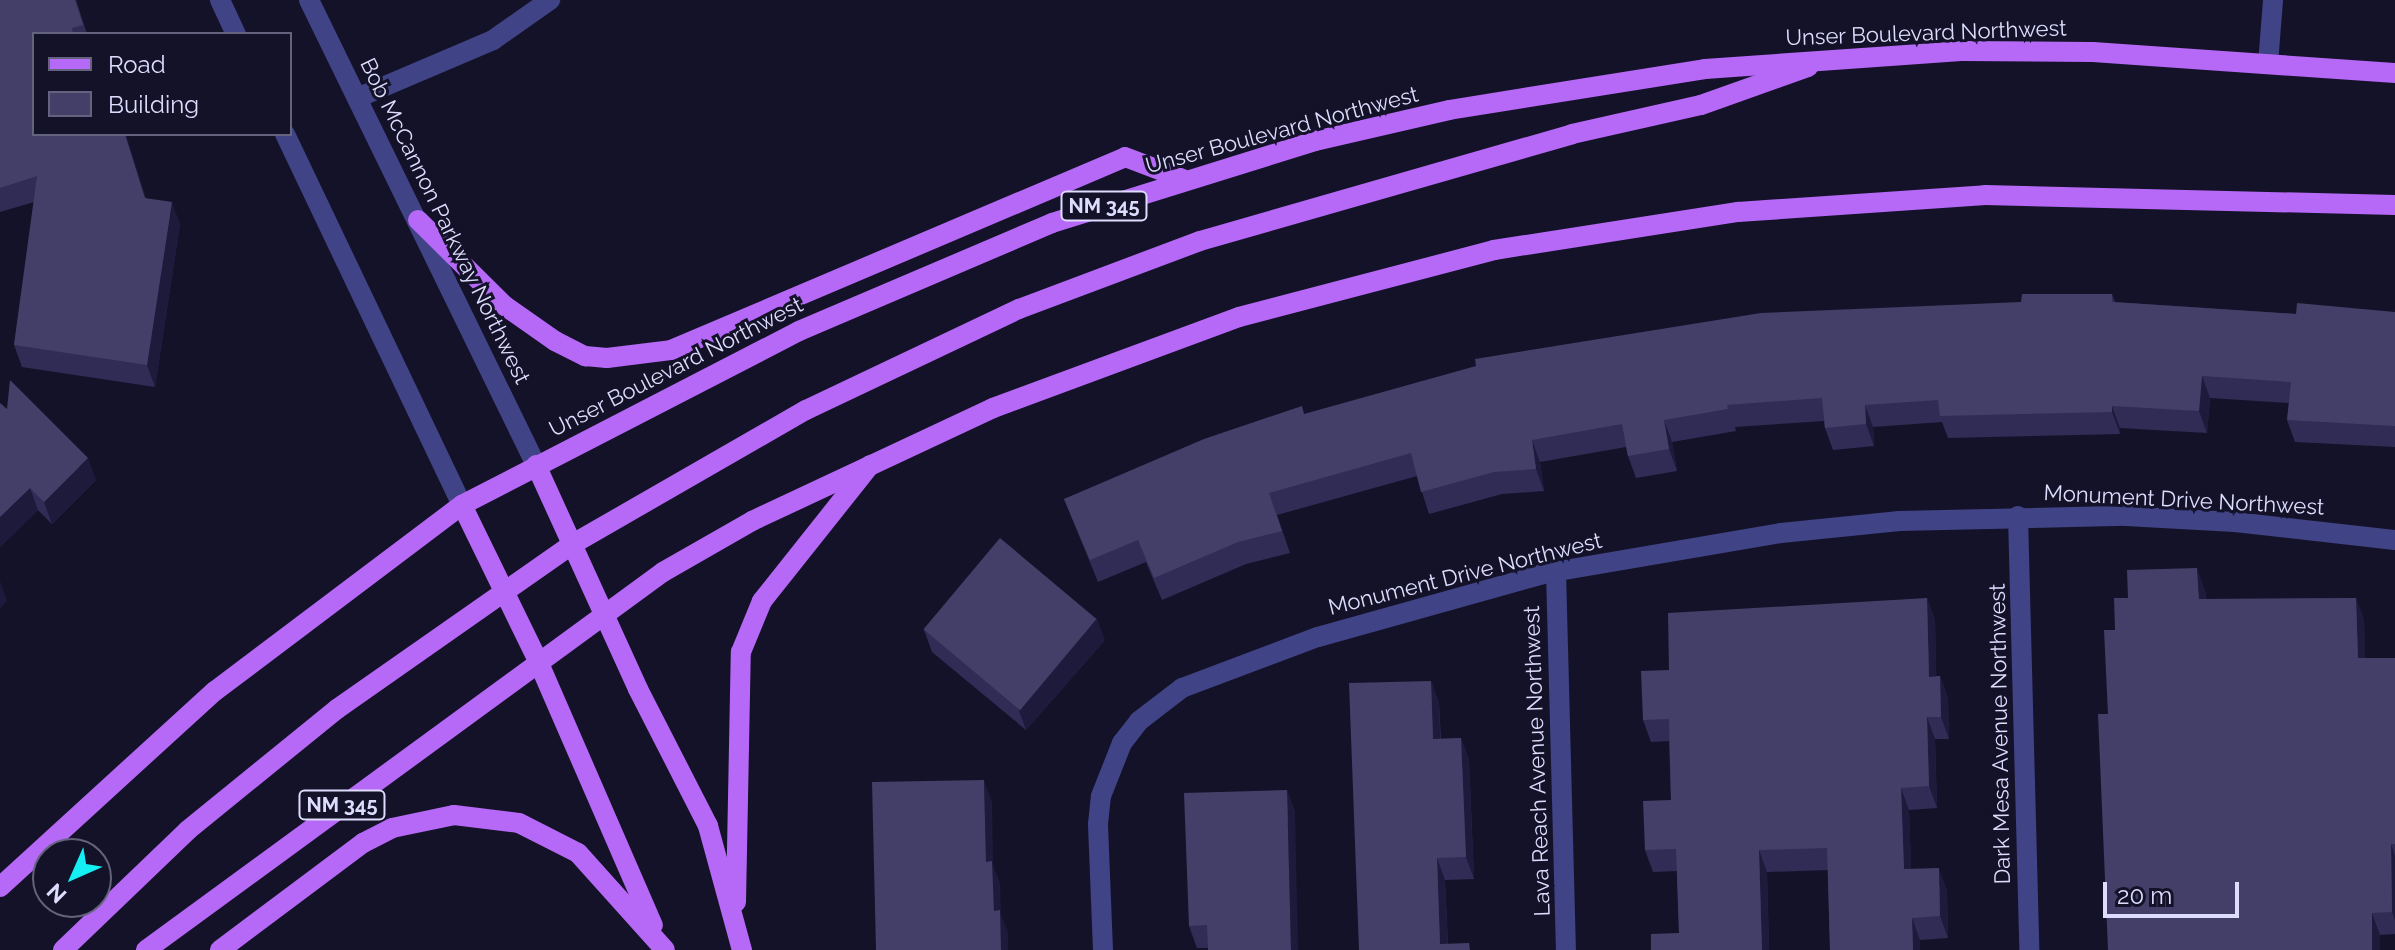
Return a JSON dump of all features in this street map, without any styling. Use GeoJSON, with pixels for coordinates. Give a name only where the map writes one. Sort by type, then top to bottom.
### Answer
{"type":"FeatureCollection","features":[{"type":"Feature","properties":{"kind":"main road","name":"Unser Boulevard Northwest"},"geometry":{"type":"LineString","coordinates":[[0,887],[215,691],[462,505],[536,465],[924,274],[1183,179],[1315,141],[1491,102],[1705,69],[1834,57],[2093,52],[2395,73]]}},
{"type":"Feature","properties":{"kind":"main road"},"geometry":{"type":"LineString","coordinates":[[63,950],[262,768],[503,589],[571,545],[806,410],[931,348],[1096,279],[1310,207],[1618,122],[1701,105],[1834,57]]}},
{"type":"Feature","properties":{"kind":"main road"},"geometry":{"type":"LineString","coordinates":[[418,220],[505,306],[555,341],[585,356],[607,358],[671,350],[1125,157],[1183,179]]}},
{"type":"Feature","properties":{"kind":"main road","name":"NM 345"},"geometry":{"type":"LineString","coordinates":[[146,950],[490,703],[538,661],[663,572],[873,462],[1114,359],[1239,317],[1365,281],[1615,228],[1815,205],[1985,195],[2395,205]]}},
{"type":"Feature","properties":{"kind":"main road"},"geometry":{"type":"LineString","coordinates":[[736,922],[741,652],[762,601],[873,462]]}},
{"type":"Feature","properties":{"kind":"main road"},"geometry":{"type":"LineString","coordinates":[[536,465],[604,616],[708,826],[742,950]]}},
{"type":"Feature","properties":{"kind":"main road"},"geometry":{"type":"LineString","coordinates":[[462,505],[538,661],[665,950]]}},
{"type":"Feature","properties":{"kind":"main road"},"geometry":{"type":"LineString","coordinates":[[220,950],[363,843],[392,828],[454,815],[519,823],[578,853],[665,950]]}},
{"type":"Feature","properties":{"kind":"street"},"geometry":{"type":"LineString","coordinates":[[220,0],[235,32]]}},
{"type":"Feature","properties":{"kind":"street","name":"Bob McCannon Parkway Northwest"},"geometry":{"type":"LineString","coordinates":[[309,0],[536,465]]}},
{"type":"Feature","properties":{"kind":"street"},"geometry":{"type":"LineString","coordinates":[[357,98],[493,40],[550,0]]}},
{"type":"Feature","properties":{"kind":"street"},"geometry":{"type":"LineString","coordinates":[[2268,64],[2273,0]]}},
{"type":"Feature","properties":{"kind":"street"},"geometry":{"type":"LineString","coordinates":[[286,136],[462,505]]}},
{"type":"Feature","properties":{"kind":"street","name":"Monument Drive Northwest"},"geometry":{"type":"LineString","coordinates":[[1103,950],[1101,796],[1122,743],[1159,702],[1207,677],[1318,637],[1556,571],[1781,533],[2018,516],[2235,522],[2395,540]]}},
{"type":"Feature","properties":{"kind":"street","name":"Dark Mesa Avenue Northwest"},"geometry":{"type":"LineString","coordinates":[[2018,516],[2029,950]]}},
{"type":"Feature","properties":{"kind":"street","name":"Lava Reach Avenue Northwest"},"geometry":{"type":"LineString","coordinates":[[1556,571],[1566,950]]}},
{"type":"Feature","properties":{"kind":"building"},"geometry":{"type":"Polygon","coordinates":[[[0,0],[75,0],[83,25],[72,28],[73,32],[32,32],[32,136],[126,136],[145,198],[172,202],[147,365],[14,345],[37,176],[0,188],[0,0]]]}},
{"type":"Feature","properties":{"kind":"building"},"geometry":{"type":"Polygon","coordinates":[[[2022,294],[2112,294],[2112,302],[2296,314],[2297,303],[2395,312],[2395,426],[2287,420],[2291,382],[2202,376],[2199,411],[2112,406],[2112,412],[1940,416],[1938,400],[1865,405],[1866,424],[1825,428],[1822,398],[1727,405],[1728,409],[1664,420],[1669,449],[1628,456],[1622,424],[1532,440],[1536,469],[1494,472],[1421,492],[1411,453],[1269,493],[1282,531],[1238,542],[1154,578],[1138,540],[1090,560],[1064,499],[1204,439],[1302,406],[1304,414],[1476,366],[1475,359],[1761,313],[2021,302],[2022,294]]]}},
{"type":"Feature","properties":{"kind":"building"},"geometry":{"type":"Polygon","coordinates":[[[10,380],[88,458],[44,502],[30,488],[0,517],[0,403],[7,409],[10,380]]]}},
{"type":"Feature","properties":{"kind":"building"},"geometry":{"type":"Polygon","coordinates":[[[1000,538],[1097,619],[1020,710],[924,629],[1000,538]]]}},
{"type":"Feature","properties":{"kind":"building"},"geometry":{"type":"Polygon","coordinates":[[[2197,568],[2199,599],[2356,598],[2358,658],[2395,658],[2392,912],[2372,913],[2372,950],[2108,950],[2098,714],[2108,714],[2104,630],[2115,630],[2114,598],[2128,598],[2127,570],[2197,568]]]}},
{"type":"Feature","properties":{"kind":"building"},"geometry":{"type":"Polygon","coordinates":[[[1927,598],[1929,677],[1940,676],[1941,717],[1927,717],[1929,786],[1901,788],[1904,869],[1939,868],[1940,916],[1912,918],[1913,950],[1830,950],[1827,848],[1759,850],[1762,950],[1651,950],[1651,934],[1679,933],[1676,849],[1645,850],[1643,801],[1671,800],[1669,719],[1643,720],[1641,671],[1669,670],[1668,613],[1927,598]]]}},
{"type":"Feature","properties":{"kind":"building"},"geometry":{"type":"Polygon","coordinates":[[[1431,681],[1433,739],[1461,738],[1466,857],[1437,858],[1440,944],[1469,943],[1470,950],[1359,950],[1349,683],[1431,681]]]}},
{"type":"Feature","properties":{"kind":"building"},"geometry":{"type":"Polygon","coordinates":[[[984,780],[986,862],[992,861],[994,911],[1000,910],[1001,950],[876,950],[872,782],[984,780]]]}},
{"type":"Feature","properties":{"kind":"building"},"geometry":{"type":"Polygon","coordinates":[[[1287,790],[1291,950],[1208,950],[1207,925],[1189,926],[1184,793],[1287,790]]]}}]}
